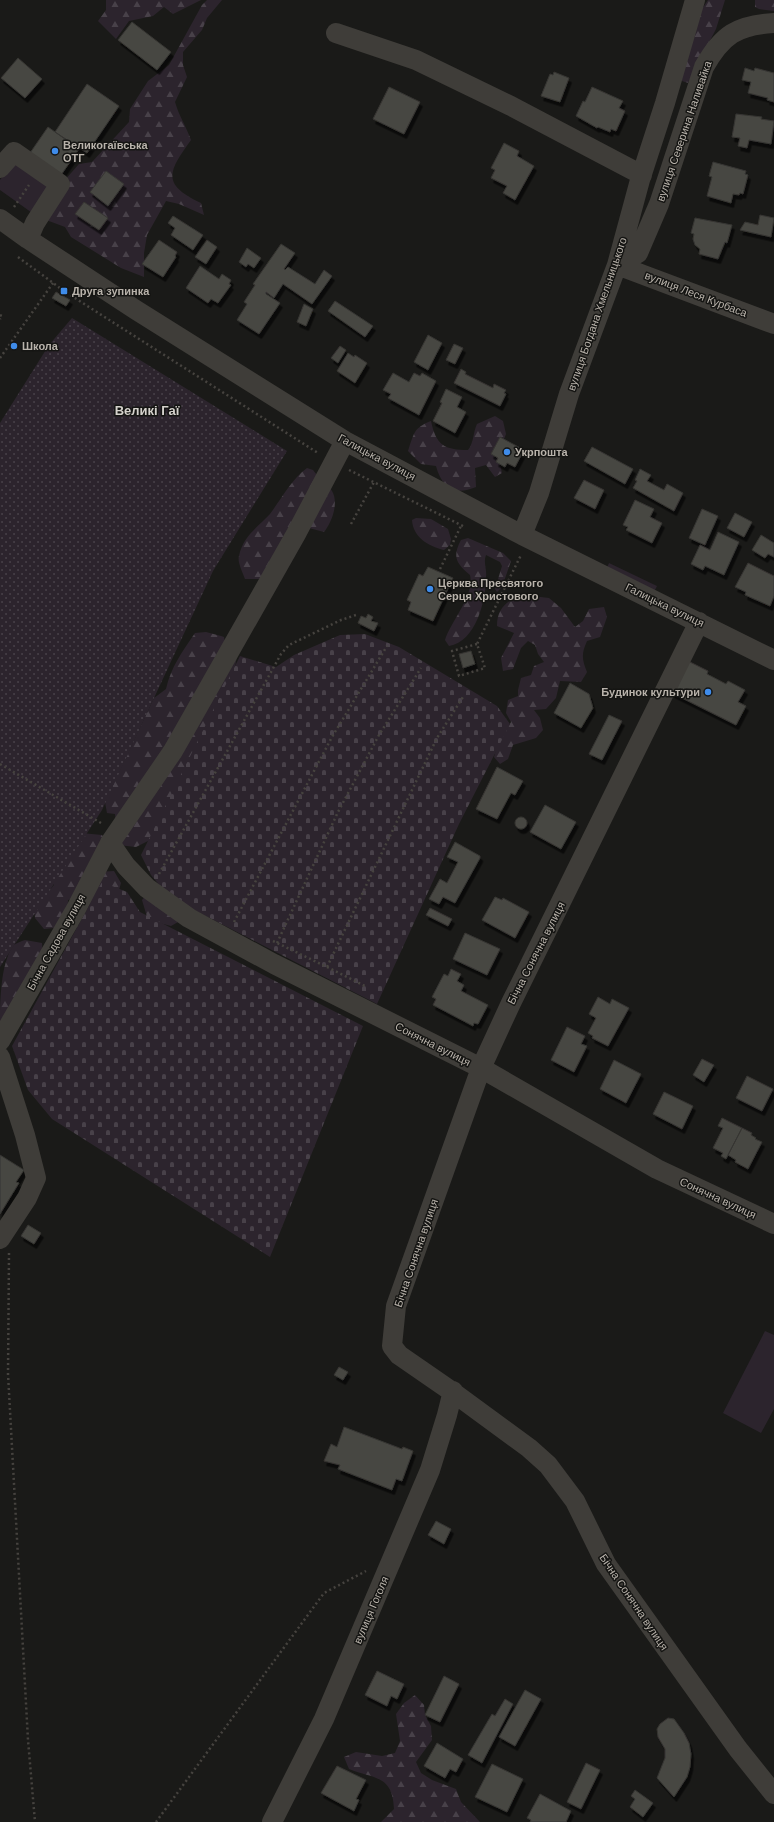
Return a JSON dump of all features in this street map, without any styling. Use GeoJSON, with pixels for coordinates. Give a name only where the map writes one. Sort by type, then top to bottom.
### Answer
{"type":"FeatureCollection","features":[{"type":"Feature","properties":{"kind":"street","name":"вулиця Богдана Хмельницького"},"geometry":{"type":"LineString","coordinates":[[522,544],[540,493],[569,394],[617,265],[642,175],[666,103],[695,0]]}},
{"type":"Feature","properties":{"kind":"street","name":"вулиця Северина Наливайка"},"geometry":{"type":"LineString","coordinates":[[617,265],[638,253],[659,204],[704,67],[716,46],[736,30],[761,24],[774,23]]}},
{"type":"Feature","properties":{"kind":"street"},"geometry":{"type":"LineString","coordinates":[[336,33],[416,60],[511,106],[642,175]]}},
{"type":"Feature","properties":{"kind":"street"},"geometry":{"type":"LineString","coordinates":[[0,168],[14,152],[60,184],[32,231]]}},
{"type":"Feature","properties":{"kind":"street","name":"Галицька вулиця"},"geometry":{"type":"LineString","coordinates":[[7,210],[32,231],[136,310],[345,441],[522,544],[699,622],[774,660]]}},
{"type":"Feature","properties":{"kind":"street","name":"вулиця Леся Курбаса"},"geometry":{"type":"LineString","coordinates":[[617,265],[774,324]]}},
{"type":"Feature","properties":{"kind":"street","name":"Бічна Садова вулиця"},"geometry":{"type":"LineString","coordinates":[[0,1041],[76,909],[113,838],[172,751],[296,534],[345,441]]}},
{"type":"Feature","properties":{"kind":"street","name":"Бічна Сонячна вулиця"},"geometry":{"type":"LineString","coordinates":[[699,622],[510,1003],[481,1068],[396,1306],[392,1346],[399,1355],[453,1392],[529,1448],[548,1465],[575,1501],[606,1564],[738,1749],[774,1794]]}},
{"type":"Feature","properties":{"kind":"street","name":"Сонячна вулиця"},"geometry":{"type":"LineString","coordinates":[[113,838],[126,866],[147,888],[189,918],[274,964],[481,1068],[657,1169],[774,1224]]}},
{"type":"Feature","properties":{"kind":"street"},"geometry":{"type":"LineString","coordinates":[[0,1059],[25,1135],[36,1178],[28,1198],[5,1232]]}},
{"type":"Feature","properties":{"kind":"street","name":"вулиця Гоголя"},"geometry":{"type":"LineString","coordinates":[[272,1822],[324,1719],[430,1470],[453,1392]]}},
{"type":"Feature","properties":{"kind":"path"},"geometry":{"type":"LineString","coordinates":[[32,231],[7,210],[40,170]]}},
{"type":"Feature","properties":{"kind":"path"},"geometry":{"type":"LineString","coordinates":[[0,358],[54,283]]}},
{"type":"Feature","properties":{"kind":"path"},"geometry":{"type":"LineString","coordinates":[[0,315],[2,316],[0,319]]}},
{"type":"Feature","properties":{"kind":"path"},"geometry":{"type":"LineString","coordinates":[[351,524],[374,482]]}},
{"type":"Feature","properties":{"kind":"path"},"geometry":{"type":"LineString","coordinates":[[440,569],[461,526]]}},
{"type":"Feature","properties":{"kind":"path"},"geometry":{"type":"LineString","coordinates":[[477,644],[452,651],[459,676],[484,668],[477,644],[522,544]]}},
{"type":"Feature","properties":{"kind":"path"},"geometry":{"type":"LineString","coordinates":[[163,880],[158,876],[281,654],[289,644],[356,614]]}},
{"type":"Feature","properties":{"kind":"path"},"geometry":{"type":"LineString","coordinates":[[234,922],[332,737],[387,646]]}},
{"type":"Feature","properties":{"kind":"path"},"geometry":{"type":"LineString","coordinates":[[277,943],[338,812],[379,735],[421,668]]}},
{"type":"Feature","properties":{"kind":"path"},"geometry":{"type":"LineString","coordinates":[[327,967],[373,875],[437,738],[463,697]]}},
{"type":"Feature","properties":{"kind":"path"},"geometry":{"type":"LineString","coordinates":[[0,764],[113,838]]}},
{"type":"Feature","properties":{"kind":"path"},"geometry":{"type":"LineString","coordinates":[[228,919],[241,926]]}},
{"type":"Feature","properties":{"kind":"path"},"geometry":{"type":"LineString","coordinates":[[270,939],[367,987]]}},
{"type":"Feature","properties":{"kind":"path"},"geometry":{"type":"LineString","coordinates":[[5,1232],[8,1374],[28,1740],[35,1822]]}},
{"type":"Feature","properties":{"kind":"path"},"geometry":{"type":"LineString","coordinates":[[156,1822],[324,1593],[393,1557]]}},
{"type":"Feature","properties":{"kind":"green space"},"geometry":{"type":"Polygon","coordinates":[[[106,0],[201,0],[173,14],[164,7],[153,16],[129,21],[116,39],[98,21],[106,10],[106,0]]]}},
{"type":"Feature","properties":{"kind":"green space"},"geometry":{"type":"Polygon","coordinates":[[[207,0],[222,0],[207,18],[202,30],[183,52],[183,65],[187,77],[175,102],[191,140],[178,160],[172,176],[174,183],[179,190],[201,203],[204,215],[179,204],[166,201],[147,235],[144,253],[144,277],[121,268],[71,237],[65,227],[41,218],[64,181],[79,164],[92,162],[129,122],[130,109],[148,81],[169,65],[202,5],[207,0]]]}},
{"type":"Feature","properties":{"kind":"green space"},"geometry":{"type":"Polygon","coordinates":[[[708,0],[725,0],[716,29],[688,83],[682,81],[677,71],[696,18],[708,0]]]}},
{"type":"Feature","properties":{"kind":"green space"},"geometry":{"type":"Polygon","coordinates":[[[755,0],[774,0],[774,11],[755,7],[755,0]]]}},
{"type":"Feature","properties":{"kind":"green space"},"geometry":{"type":"Polygon","coordinates":[[[14,159],[54,184],[35,215],[0,190],[0,180],[14,159]]]}},
{"type":"Feature","properties":{"kind":"green space"},"geometry":{"type":"Polygon","coordinates":[[[72,318],[287,451],[213,571],[102,810],[0,967],[0,423],[49,345],[72,318]]]}},
{"type":"Feature","properties":{"kind":"green space"},"geometry":{"type":"Polygon","coordinates":[[[495,416],[503,421],[506,434],[498,455],[502,473],[495,477],[486,465],[475,468],[476,487],[461,491],[450,488],[445,485],[436,466],[421,464],[408,451],[417,429],[431,421],[436,436],[442,444],[453,449],[468,450],[477,424],[495,416]]]}},
{"type":"Feature","properties":{"kind":"green space"},"geometry":{"type":"Polygon","coordinates":[[[307,468],[313,470],[332,491],[335,507],[330,523],[324,532],[309,528],[260,579],[245,579],[239,564],[239,558],[241,549],[247,537],[270,514],[296,478],[307,468]]]}},
{"type":"Feature","properties":{"kind":"green space"},"geometry":{"type":"Polygon","coordinates":[[[416,518],[431,519],[448,529],[451,539],[450,545],[444,550],[432,546],[422,540],[418,536],[413,526],[412,520],[416,518]]]}},
{"type":"Feature","properties":{"kind":"green space"},"geometry":{"type":"Polygon","coordinates":[[[468,538],[503,553],[511,561],[502,587],[497,592],[495,589],[502,566],[500,562],[486,555],[486,586],[478,619],[466,637],[458,643],[449,646],[445,640],[462,608],[471,583],[470,575],[461,567],[456,555],[461,540],[468,538]]]}},
{"type":"Feature","properties":{"kind":"green space"},"geometry":{"type":"Polygon","coordinates":[[[609,563],[657,586],[653,594],[606,570],[609,563]]]}},
{"type":"Feature","properties":{"kind":"green space"},"geometry":{"type":"Polygon","coordinates":[[[523,595],[549,598],[561,608],[575,627],[583,621],[589,609],[604,607],[607,617],[600,637],[587,641],[585,646],[583,657],[587,672],[581,682],[560,681],[556,698],[546,709],[534,710],[540,718],[543,730],[536,738],[513,745],[508,759],[500,764],[494,757],[497,746],[511,722],[506,713],[508,700],[518,696],[521,678],[531,675],[534,666],[544,662],[538,654],[535,645],[528,641],[521,648],[513,669],[503,671],[501,658],[514,633],[497,626],[497,620],[501,610],[508,602],[523,595]]]}},
{"type":"Feature","properties":{"kind":"green space"},"geometry":{"type":"Polygon","coordinates":[[[206,632],[224,637],[225,643],[239,647],[232,681],[152,839],[136,847],[118,845],[115,814],[107,813],[105,802],[154,698],[166,689],[168,681],[181,653],[195,633],[206,632]]]}},
{"type":"Feature","properties":{"kind":"green space"},"geometry":{"type":"Polygon","coordinates":[[[365,634],[399,647],[497,706],[510,724],[459,824],[377,1004],[194,910],[166,893],[151,875],[141,855],[240,656],[276,667],[294,655],[340,635],[365,634]]]}},
{"type":"Feature","properties":{"kind":"green space"},"geometry":{"type":"Polygon","coordinates":[[[81,833],[102,835],[107,842],[80,896],[68,900],[67,924],[64,927],[44,929],[35,918],[34,909],[54,885],[54,867],[81,833]]]}},
{"type":"Feature","properties":{"kind":"green space"},"geometry":{"type":"Polygon","coordinates":[[[114,871],[121,883],[115,904],[93,915],[86,894],[98,872],[114,871]]]}},
{"type":"Feature","properties":{"kind":"green space"},"geometry":{"type":"Polygon","coordinates":[[[102,882],[127,892],[140,912],[363,1026],[270,1257],[52,1119],[28,1090],[12,1046],[102,882]]]}},
{"type":"Feature","properties":{"kind":"green space"},"geometry":{"type":"Polygon","coordinates":[[[147,894],[178,922],[171,926],[148,920],[142,900],[147,894]]]}},
{"type":"Feature","properties":{"kind":"green space"},"geometry":{"type":"Polygon","coordinates":[[[25,940],[42,943],[43,962],[0,1029],[2,984],[6,962],[14,945],[25,940]]]}},
{"type":"Feature","properties":{"kind":"green space"},"geometry":{"type":"Polygon","coordinates":[[[765,1331],[774,1335],[774,1409],[761,1433],[723,1413],[765,1331]]]}},
{"type":"Feature","properties":{"kind":"green space"},"geometry":{"type":"Polygon","coordinates":[[[415,1695],[424,1705],[425,1715],[431,1726],[432,1740],[416,1762],[421,1773],[432,1780],[456,1789],[461,1802],[480,1822],[381,1822],[394,1809],[393,1798],[390,1790],[386,1784],[380,1780],[349,1769],[344,1757],[356,1752],[382,1756],[395,1753],[400,1741],[396,1714],[404,1703],[415,1695]]]}},
{"type":"Feature","properties":{"kind":"building"},"geometry":{"type":"Polygon","coordinates":[[[132,22],[171,52],[157,70],[118,40],[132,22]]]}},
{"type":"Feature","properties":{"kind":"building"},"geometry":{"type":"Polygon","coordinates":[[[18,58],[42,79],[25,98],[1,78],[18,58]]]}},
{"type":"Feature","properties":{"kind":"building"},"geometry":{"type":"Polygon","coordinates":[[[745,68],[754,71],[755,68],[774,73],[774,102],[767,100],[768,98],[748,93],[751,82],[742,80],[745,68]]]}},
{"type":"Feature","properties":{"kind":"building"},"geometry":{"type":"Polygon","coordinates":[[[554,72],[569,78],[560,102],[541,96],[550,74],[553,75],[554,72]]]}},
{"type":"Feature","properties":{"kind":"building"},"geometry":{"type":"Polygon","coordinates":[[[87,84],[119,106],[87,153],[55,132],[87,84]]]}},
{"type":"Feature","properties":{"kind":"building"},"geometry":{"type":"Polygon","coordinates":[[[389,87],[420,102],[404,134],[373,119],[389,87]]]}},
{"type":"Feature","properties":{"kind":"building"},"geometry":{"type":"Polygon","coordinates":[[[592,87],[623,101],[619,108],[625,111],[616,131],[611,129],[610,132],[598,127],[597,128],[576,116],[592,87]]]}},
{"type":"Feature","properties":{"kind":"building"},"geometry":{"type":"Polygon","coordinates":[[[736,114],[762,117],[761,119],[774,121],[771,144],[749,140],[747,148],[738,146],[740,138],[732,137],[736,114]]]}},
{"type":"Feature","properties":{"kind":"building","name":"Великогаївська ОТГ"},"geometry":{"type":"Polygon","coordinates":[[[48,127],[79,149],[61,175],[30,153],[48,127]]]}},
{"type":"Feature","properties":{"kind":"building"},"geometry":{"type":"Polygon","coordinates":[[[504,143],[519,151],[517,156],[534,166],[515,200],[503,193],[507,186],[491,178],[495,170],[491,168],[504,143]]]}},
{"type":"Feature","properties":{"kind":"building"},"geometry":{"type":"Polygon","coordinates":[[[713,162],[746,171],[745,174],[748,175],[743,194],[733,194],[731,203],[707,196],[712,177],[709,176],[713,162]]]}},
{"type":"Feature","properties":{"kind":"building"},"geometry":{"type":"Polygon","coordinates":[[[106,171],[124,184],[108,206],[90,192],[106,171]]]}},
{"type":"Feature","properties":{"kind":"building"},"geometry":{"type":"Polygon","coordinates":[[[84,202],[108,218],[99,230],[75,214],[84,202]]]}},
{"type":"Feature","properties":{"kind":"building"},"geometry":{"type":"Polygon","coordinates":[[[760,215],[774,218],[771,237],[740,230],[745,222],[758,225],[760,215]]]}},
{"type":"Feature","properties":{"kind":"building"},"geometry":{"type":"Polygon","coordinates":[[[173,216],[203,235],[193,250],[171,235],[175,228],[168,223],[173,216]]]}},
{"type":"Feature","properties":{"kind":"building"},"geometry":{"type":"Polygon","coordinates":[[[695,218],[732,225],[727,243],[725,242],[718,259],[699,254],[700,249],[695,245],[693,239],[694,234],[691,233],[695,218]]]}},
{"type":"Feature","properties":{"kind":"building"},"geometry":{"type":"Polygon","coordinates":[[[159,240],[177,252],[176,257],[163,277],[142,264],[159,240]]]}},
{"type":"Feature","properties":{"kind":"building"},"geometry":{"type":"Polygon","coordinates":[[[207,240],[217,247],[206,264],[195,257],[207,240]]]}},
{"type":"Feature","properties":{"kind":"building"},"geometry":{"type":"Polygon","coordinates":[[[281,244],[295,253],[284,269],[285,270],[288,267],[315,284],[324,270],[332,276],[312,304],[283,284],[274,298],[266,292],[266,294],[280,303],[259,334],[237,320],[247,304],[244,302],[255,285],[253,284],[281,244]]]}},
{"type":"Feature","properties":{"kind":"building"},"geometry":{"type":"Polygon","coordinates":[[[247,248],[261,258],[254,268],[248,264],[246,267],[239,262],[247,248]]]}},
{"type":"Feature","properties":{"kind":"building"},"geometry":{"type":"Polygon","coordinates":[[[200,266],[219,279],[222,274],[231,280],[229,284],[231,285],[218,303],[211,299],[208,303],[186,288],[200,266]]]}},
{"type":"Feature","properties":{"kind":"building"},"geometry":{"type":"Polygon","coordinates":[[[56,292],[70,300],[66,306],[52,298],[56,292]]]}},
{"type":"Feature","properties":{"kind":"building"},"geometry":{"type":"Polygon","coordinates":[[[335,301],[373,326],[365,337],[328,311],[335,301]]]}},
{"type":"Feature","properties":{"kind":"building"},"geometry":{"type":"Polygon","coordinates":[[[304,304],[313,309],[306,326],[297,322],[304,304]]]}},
{"type":"Feature","properties":{"kind":"building"},"geometry":{"type":"Polygon","coordinates":[[[428,335],[442,343],[428,370],[414,362],[428,335]]]}},
{"type":"Feature","properties":{"kind":"building"},"geometry":{"type":"Polygon","coordinates":[[[454,344],[463,348],[455,364],[446,360],[454,344]]]}},
{"type":"Feature","properties":{"kind":"building"},"geometry":{"type":"Polygon","coordinates":[[[340,346],[346,350],[338,363],[331,358],[340,346]]]}},
{"type":"Feature","properties":{"kind":"building"},"geometry":{"type":"Polygon","coordinates":[[[348,353],[354,357],[355,355],[367,363],[355,383],[337,371],[348,353]]]}},
{"type":"Feature","properties":{"kind":"building"},"geometry":{"type":"Polygon","coordinates":[[[461,369],[466,372],[465,374],[493,388],[494,384],[506,390],[504,393],[506,394],[500,406],[454,383],[461,369]]]}},
{"type":"Feature","properties":{"kind":"building"},"geometry":{"type":"Polygon","coordinates":[[[393,373],[409,382],[414,373],[420,376],[422,373],[436,381],[419,415],[388,398],[391,394],[383,390],[393,373]]]}},
{"type":"Feature","properties":{"kind":"building"},"geometry":{"type":"Polygon","coordinates":[[[446,389],[462,397],[457,407],[466,412],[455,433],[433,421],[442,403],[440,402],[446,389]]]}},
{"type":"Feature","properties":{"kind":"building","name":"Укрпошта"},"geometry":{"type":"Polygon","coordinates":[[[500,437],[524,450],[515,467],[507,463],[505,467],[496,462],[498,458],[491,454],[500,437]]]}},
{"type":"Feature","properties":{"kind":"building"},"geometry":{"type":"Polygon","coordinates":[[[592,447],[633,469],[625,484],[584,461],[592,447]]]}},
{"type":"Feature","properties":{"kind":"building"},"geometry":{"type":"Polygon","coordinates":[[[640,469],[651,475],[647,481],[664,490],[667,484],[683,493],[674,511],[633,488],[637,481],[635,480],[640,469]]]}},
{"type":"Feature","properties":{"kind":"building"},"geometry":{"type":"Polygon","coordinates":[[[584,480],[604,490],[595,509],[574,498],[584,480]]]}},
{"type":"Feature","properties":{"kind":"building"},"geometry":{"type":"Polygon","coordinates":[[[635,500],[654,509],[650,517],[662,523],[652,543],[626,530],[628,527],[623,525],[635,500]]]}},
{"type":"Feature","properties":{"kind":"building"},"geometry":{"type":"Polygon","coordinates":[[[702,509],[718,516],[705,545],[689,538],[702,509]]]}},
{"type":"Feature","properties":{"kind":"building"},"geometry":{"type":"Polygon","coordinates":[[[735,513],[752,522],[744,537],[727,528],[735,513]]]}},
{"type":"Feature","properties":{"kind":"building"},"geometry":{"type":"Polygon","coordinates":[[[718,532],[739,542],[724,575],[705,566],[703,570],[691,564],[700,545],[710,550],[718,532]]]}},
{"type":"Feature","properties":{"kind":"building"},"geometry":{"type":"Polygon","coordinates":[[[761,535],[774,543],[774,557],[768,554],[765,558],[752,550],[761,535]]]}},
{"type":"Feature","properties":{"kind":"building"},"geometry":{"type":"Polygon","coordinates":[[[748,563],[774,576],[774,596],[770,606],[745,595],[746,592],[735,587],[748,563]]]}},
{"type":"Feature","properties":{"kind":"building","name":"Церква Пресвятого Серця Христового"},"geometry":{"type":"Polygon","coordinates":[[[428,567],[453,578],[433,621],[408,610],[411,602],[407,600],[419,574],[423,576],[428,567]]]}},
{"type":"Feature","properties":{"kind":"building"},"geometry":{"type":"Polygon","coordinates":[[[368,614],[373,617],[371,621],[378,623],[374,631],[358,623],[361,616],[366,618],[368,614]]]}},
{"type":"Feature","properties":{"kind":"building"},"geometry":{"type":"Polygon","coordinates":[[[471,651],[475,664],[463,668],[459,654],[471,651]]]}},
{"type":"Feature","properties":{"kind":"building","name":"Будинок культури"},"geometry":{"type":"Polygon","coordinates":[[[688,661],[708,671],[707,674],[726,684],[728,681],[745,690],[738,702],[746,706],[736,725],[672,693],[688,661]]]}},
{"type":"Feature","properties":{"kind":"building"},"geometry":{"type":"Polygon","coordinates":[[[570,683],[589,694],[593,708],[581,728],[554,713],[570,683]]]}},
{"type":"Feature","properties":{"kind":"building"},"geometry":{"type":"Polygon","coordinates":[[[609,715],[622,721],[602,760],[589,754],[609,715]]]}},
{"type":"Feature","properties":{"kind":"building"},"geometry":{"type":"Polygon","coordinates":[[[497,767],[523,781],[515,795],[511,793],[497,819],[476,809],[497,767]]]}},
{"type":"Feature","properties":{"kind":"building"},"geometry":{"type":"Polygon","coordinates":[[[545,805],[576,822],[561,849],[530,832],[545,805]]]}},
{"type":"Feature","properties":{"kind":"building"},"geometry":{"type":"Polygon","coordinates":[[[519,817],[523,817],[527,823],[523,829],[519,829],[515,825],[515,821],[519,817]]]}},
{"type":"Feature","properties":{"kind":"building"},"geometry":{"type":"Polygon","coordinates":[[[455,842],[480,856],[480,858],[455,903],[443,897],[439,904],[429,899],[440,879],[447,883],[458,862],[447,857],[455,842]]]}},
{"type":"Feature","properties":{"kind":"building"},"geometry":{"type":"Polygon","coordinates":[[[495,897],[502,900],[503,898],[529,912],[515,938],[482,920],[495,897]]]}},
{"type":"Feature","properties":{"kind":"building"},"geometry":{"type":"Polygon","coordinates":[[[430,908],[452,919],[448,926],[426,915],[430,908]]]}},
{"type":"Feature","properties":{"kind":"building"},"geometry":{"type":"Polygon","coordinates":[[[465,933],[500,949],[487,975],[453,959],[465,933]]]}},
{"type":"Feature","properties":{"kind":"building"},"geometry":{"type":"Polygon","coordinates":[[[451,969],[461,974],[457,981],[464,985],[461,991],[488,1005],[478,1024],[474,1023],[473,1026],[433,1005],[436,999],[432,997],[444,974],[448,976],[451,969]]]}},
{"type":"Feature","properties":{"kind":"building"},"geometry":{"type":"Polygon","coordinates":[[[598,997],[610,1004],[612,999],[629,1008],[608,1046],[592,1038],[593,1036],[588,1033],[596,1018],[589,1014],[598,997]]]}},
{"type":"Feature","properties":{"kind":"building"},"geometry":{"type":"Polygon","coordinates":[[[567,1027],[585,1036],[581,1044],[587,1046],[574,1072],[551,1060],[567,1027]]]}},
{"type":"Feature","properties":{"kind":"building"},"geometry":{"type":"Polygon","coordinates":[[[702,1059],[714,1065],[704,1082],[693,1075],[702,1059]]]}},
{"type":"Feature","properties":{"kind":"building"},"geometry":{"type":"Polygon","coordinates":[[[614,1060],[641,1074],[626,1103],[600,1089],[614,1060]]]}},
{"type":"Feature","properties":{"kind":"building"},"geometry":{"type":"Polygon","coordinates":[[[747,1076],[773,1089],[762,1111],[736,1098],[747,1076]]]}},
{"type":"Feature","properties":{"kind":"building"},"geometry":{"type":"Polygon","coordinates":[[[664,1092],[693,1106],[682,1129],[653,1114],[664,1092]]]}},
{"type":"Feature","properties":{"kind":"building"},"geometry":{"type":"Polygon","coordinates":[[[722,1118],[742,1128],[726,1159],[721,1156],[723,1153],[713,1148],[723,1128],[718,1126],[722,1118]]]}},
{"type":"Feature","properties":{"kind":"building"},"geometry":{"type":"Polygon","coordinates":[[[742,1128],[752,1133],[751,1135],[756,1138],[755,1139],[762,1142],[748,1169],[735,1162],[736,1160],[728,1155],[742,1128]]]}},
{"type":"Feature","properties":{"kind":"building"},"geometry":{"type":"Polygon","coordinates":[[[0,1155],[24,1170],[16,1182],[19,1183],[0,1214],[0,1155]]]}},
{"type":"Feature","properties":{"kind":"building"},"geometry":{"type":"Polygon","coordinates":[[[28,1225],[41,1233],[34,1244],[21,1236],[28,1225]]]}},
{"type":"Feature","properties":{"kind":"building"},"geometry":{"type":"Polygon","coordinates":[[[339,1367],[348,1372],[343,1380],[334,1375],[339,1367]]]}},
{"type":"Feature","properties":{"kind":"building"},"geometry":{"type":"Polygon","coordinates":[[[344,1427],[402,1449],[403,1447],[413,1451],[402,1481],[396,1479],[392,1490],[338,1469],[340,1465],[324,1461],[331,1444],[337,1447],[344,1427]]]}},
{"type":"Feature","properties":{"kind":"building"},"geometry":{"type":"Polygon","coordinates":[[[436,1521],[451,1529],[444,1544],[428,1535],[436,1521]]]}},
{"type":"Feature","properties":{"kind":"building"},"geometry":{"type":"Polygon","coordinates":[[[377,1671],[404,1684],[397,1699],[391,1696],[387,1706],[365,1695],[377,1671]]]}},
{"type":"Feature","properties":{"kind":"building"},"geometry":{"type":"Polygon","coordinates":[[[444,1676],[459,1684],[440,1722],[425,1715],[444,1676]]]}},
{"type":"Feature","properties":{"kind":"building"},"geometry":{"type":"Polygon","coordinates":[[[525,1690],[541,1699],[515,1746],[499,1737],[525,1690]]]}},
{"type":"Feature","properties":{"kind":"building"},"geometry":{"type":"Polygon","coordinates":[[[505,1699],[513,1704],[482,1763],[468,1755],[492,1714],[495,1716],[505,1699]]]}},
{"type":"Feature","properties":{"kind":"building"},"geometry":{"type":"Polygon","coordinates":[[[668,1718],[674,1719],[684,1733],[689,1743],[691,1754],[690,1767],[687,1777],[674,1797],[657,1778],[665,1758],[665,1749],[658,1737],[657,1729],[660,1724],[668,1718]]]}},
{"type":"Feature","properties":{"kind":"building"},"geometry":{"type":"Polygon","coordinates":[[[437,1743],[463,1759],[456,1772],[450,1769],[445,1778],[424,1766],[437,1743]]]}},
{"type":"Feature","properties":{"kind":"building"},"geometry":{"type":"Polygon","coordinates":[[[586,1763],[600,1770],[581,1809],[567,1802],[586,1763]]]}},
{"type":"Feature","properties":{"kind":"building"},"geometry":{"type":"Polygon","coordinates":[[[492,1764],[523,1779],[507,1812],[475,1797],[492,1764]]]}},
{"type":"Feature","properties":{"kind":"building"},"geometry":{"type":"Polygon","coordinates":[[[337,1766],[366,1780],[356,1799],[359,1800],[354,1811],[321,1793],[337,1766]]]}},
{"type":"Feature","properties":{"kind":"building"},"geometry":{"type":"Polygon","coordinates":[[[635,1790],[653,1803],[643,1817],[630,1807],[635,1799],[631,1796],[635,1790]]]}},
{"type":"Feature","properties":{"kind":"building"},"geometry":{"type":"Polygon","coordinates":[[[540,1794],[571,1811],[566,1822],[530,1822],[531,1820],[527,1818],[540,1794]]]}},
{"type":"Feature","properties":{"kind":"place","name":"Великогаївська ОТГ"},"geometry":{"type":"Point","coordinates":[55,151]}},
{"type":"Feature","properties":{"kind":"place","name":"Друга зупинка"},"geometry":{"type":"Point","coordinates":[64,291]}},
{"type":"Feature","properties":{"kind":"place","name":"Школа"},"geometry":{"type":"Point","coordinates":[14,346]}},
{"type":"Feature","properties":{"kind":"place","name":"Укрпошта"},"geometry":{"type":"Point","coordinates":[507,452]}},
{"type":"Feature","properties":{"kind":"place","name":"Церква Пресвятого Серця Христового"},"geometry":{"type":"Point","coordinates":[430,589]}},
{"type":"Feature","properties":{"kind":"place","name":"Будинок культури"},"geometry":{"type":"Point","coordinates":[708,692]}},
{"type":"Feature","properties":{"kind":"district","name":"Великі Гаї"},"geometry":{"type":"Point","coordinates":[147,410]}}]}
